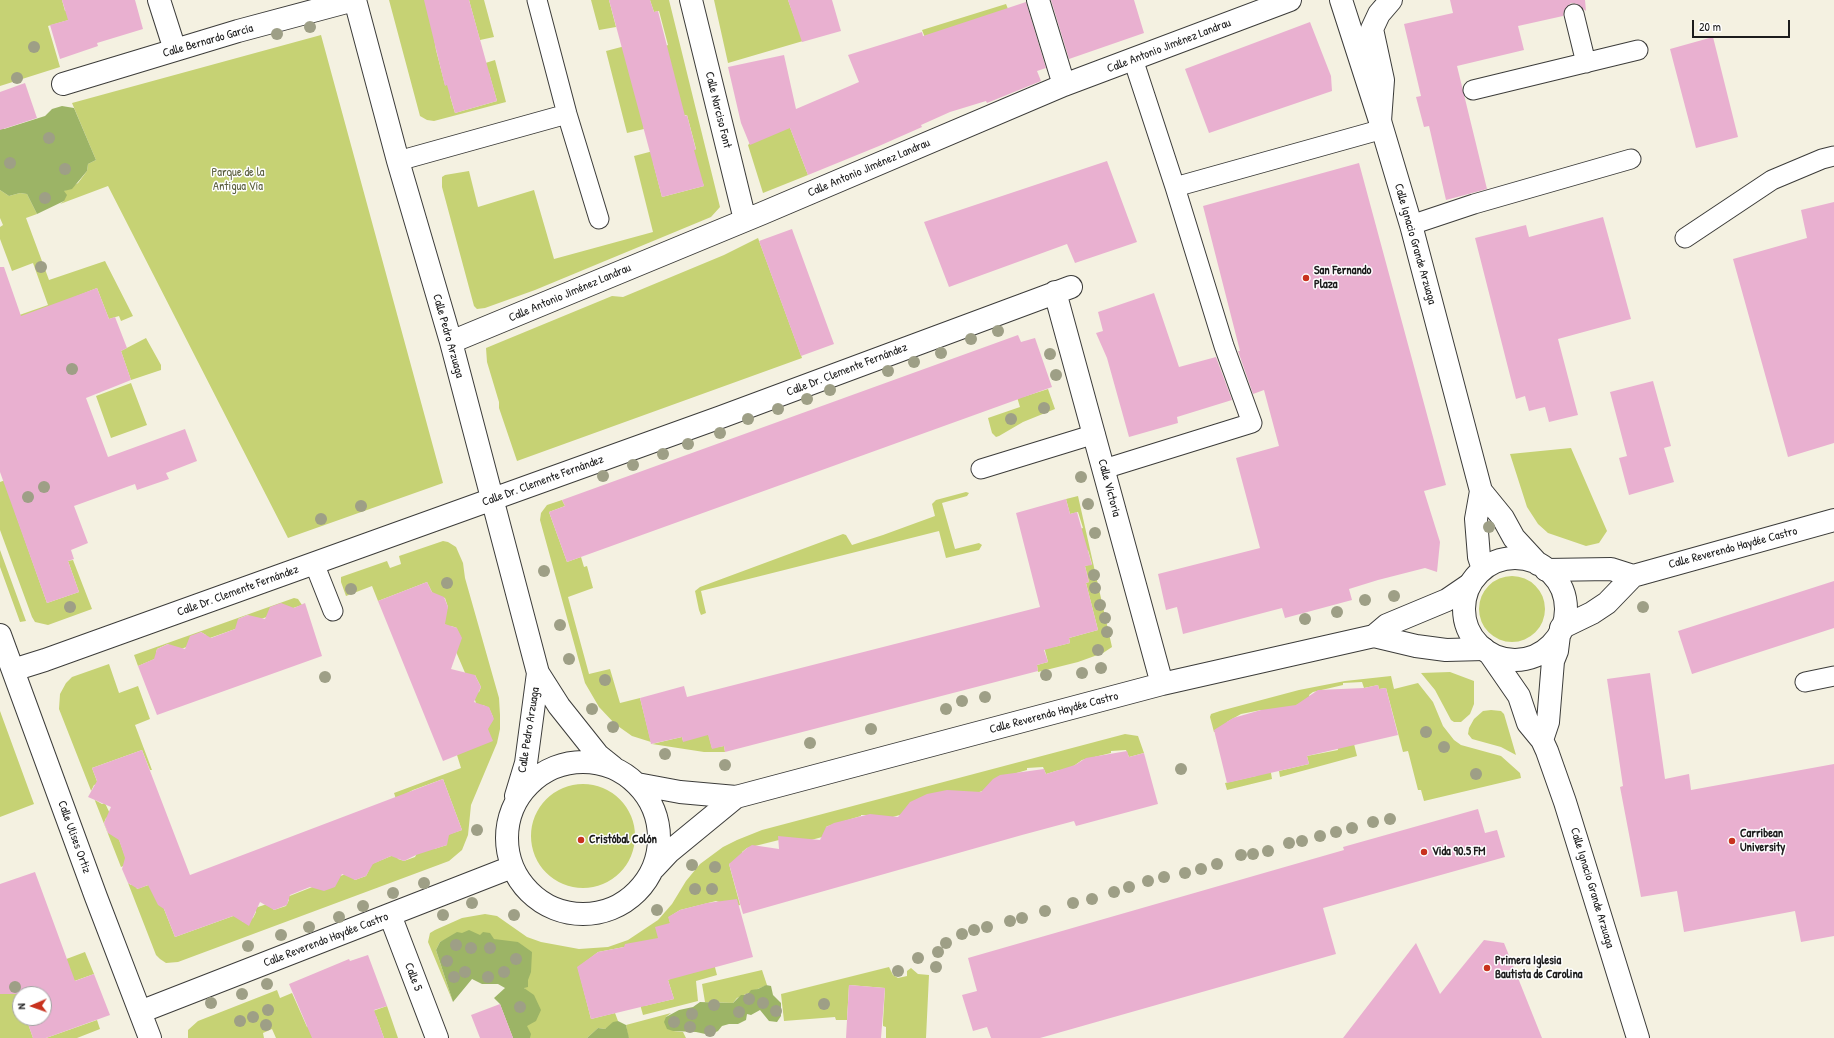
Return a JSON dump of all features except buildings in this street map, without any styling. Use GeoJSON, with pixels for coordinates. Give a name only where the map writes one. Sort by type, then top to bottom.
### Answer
{"type":"FeatureCollection","features":[{"type":"Feature","properties":{"kind":"street"},"geometry":{"type":"LineString","coordinates":[[159,0],[175,50]]}},
{"type":"Feature","properties":{"kind":"street","name":"Calle Bernardo García"},"geometry":{"type":"LineString","coordinates":[[63,84],[175,50],[355,0]]}},
{"type":"Feature","properties":{"kind":"street","name":"Calle Pedro Arzuaga"},"geometry":{"type":"LineString","coordinates":[[355,0],[398,161],[450,342],[493,500],[538,674],[559,706],[598,755],[612,767],[637,784]]}},
{"type":"Feature","properties":{"kind":"street","name":"Calle Narciso Font"},"geometry":{"type":"LineString","coordinates":[[691,0],[745,220]]}},
{"type":"Feature","properties":{"kind":"street"},"geometry":{"type":"LineString","coordinates":[[1038,0],[1064,85]]}},
{"type":"Feature","properties":{"kind":"street","name":"Calle Antonio Jiménez Landrau"},"geometry":{"type":"LineString","coordinates":[[450,342],[745,220],[1064,85],[1290,0]]}},
{"type":"Feature","properties":{"kind":"street","name":"Calle Ignacio Grande Arzuaga"},"geometry":{"type":"LineString","coordinates":[[1341,0],[1382,125],[1411,225],[1482,491],[1503,518],[1518,543],[1543,567]]}},
{"type":"Feature","properties":{"kind":"street"},"geometry":{"type":"LineString","coordinates":[[1382,125],[1383,80],[1372,29],[1379,14],[1391,0]]}},
{"type":"Feature","properties":{"kind":"street","name":"Calle Victoria"},"geometry":{"type":"LineString","coordinates":[[1063,290],[1095,434],[1162,684]]}},
{"type":"Feature","properties":{"kind":"street","name":"Calle Dr. Clemente Fernández"},"geometry":{"type":"LineString","coordinates":[[7,672],[45,660],[493,500],[522,488],[721,417],[1063,290]]}},
{"type":"Feature","properties":{"kind":"street","name":"Calle Ignacio Grande Arzuaga"},"geometry":{"type":"LineString","coordinates":[[1476,577],[1479,557],[1476,520],[1482,491]]}},
{"type":"Feature","properties":{"kind":"street","name":"Calle Reverendo Haydée Castro"},"geometry":{"type":"LineString","coordinates":[[1633,576],[1834,520]]}},
{"type":"Feature","properties":{"kind":"street"},"geometry":{"type":"LineString","coordinates":[[1520,558],[1543,567],[1611,569],[1633,576],[1607,603],[1560,631],[1547,649],[1529,659],[1509,660],[1487,652],[1475,642],[1465,624],[1464,604],[1476,577],[1500,560],[1520,558]]}},
{"type":"Feature","properties":{"kind":"street"},"geometry":{"type":"LineString","coordinates":[[1542,740],[1548,722],[1553,661],[1557,651],[1560,631],[1565,615],[1563,593],[1554,577],[1543,567]]}},
{"type":"Feature","properties":{"kind":"street","name":"Calle Reverendo Haydée Castro"},"geometry":{"type":"LineString","coordinates":[[1374,636],[1387,625],[1447,600],[1476,577]]}},
{"type":"Feature","properties":{"kind":"street","name":"Calle Ulises Ortiz"},"geometry":{"type":"LineString","coordinates":[[0,635],[7,672],[150,1038]]}},
{"type":"Feature","properties":{"kind":"street","name":"Calle Reverendo Haydée Castro"},"geometry":{"type":"LineString","coordinates":[[637,784],[680,792],[736,797],[1162,684],[1374,636],[1416,646],[1446,650],[1487,652]]}},
{"type":"Feature","properties":{"kind":"street","name":"Calle Ignacio Grande Arzuaga"},"geometry":{"type":"LineString","coordinates":[[1487,652],[1513,686],[1519,696],[1528,723],[1542,740],[1565,802],[1638,1038]]}},
{"type":"Feature","properties":{"kind":"street","name":"Calle Pedro Arzuaga"},"geometry":{"type":"LineString","coordinates":[[512,867],[506,838],[526,763],[538,674]]}},
{"type":"Feature","properties":{"kind":"street"},"geometry":{"type":"LineString","coordinates":[[513,809],[529,784],[554,767],[583,761],[612,767]]}},
{"type":"Feature","properties":{"kind":"street"},"geometry":{"type":"LineString","coordinates":[[512,867],[529,892],[553,909],[583,915],[612,910],[637,893],[654,868],[660,839],[658,824],[653,807],[637,784]]}},
{"type":"Feature","properties":{"kind":"street","name":"Calle Reverendo Haydée Castro"},"geometry":{"type":"LineString","coordinates":[[654,868],[670,852],[736,797]]}},
{"type":"Feature","properties":{"kind":"street","name":"Calle Reverendo Haydée Castro"},"geometry":{"type":"LineString","coordinates":[[140,1012],[512,867]]}},
{"type":"Feature","properties":{"kind":"street","name":"Calle 5"},"geometry":{"type":"LineString","coordinates":[[390,915],[437,1038]]}},
{"type":"Feature","properties":{"kind":"lane"},"geometry":{"type":"LineString","coordinates":[[537,0],[567,114],[599,219]]}},
{"type":"Feature","properties":{"kind":"lane"},"geometry":{"type":"LineString","coordinates":[[1574,14],[1586,63]]}},
{"type":"Feature","properties":{"kind":"lane"},"geometry":{"type":"LineString","coordinates":[[1473,90],[1638,50]]}},
{"type":"Feature","properties":{"kind":"lane"},"geometry":{"type":"LineString","coordinates":[[1104,469],[1252,423],[1224,346],[1176,187],[1133,59]]}},
{"type":"Feature","properties":{"kind":"lane"},"geometry":{"type":"LineString","coordinates":[[398,161],[567,114]]}},
{"type":"Feature","properties":{"kind":"lane"},"geometry":{"type":"LineString","coordinates":[[1176,187],[1382,125]]}},
{"type":"Feature","properties":{"kind":"lane"},"geometry":{"type":"LineString","coordinates":[[1685,238],[1772,180],[1822,159],[1834,156]]}},
{"type":"Feature","properties":{"kind":"lane"},"geometry":{"type":"LineString","coordinates":[[1411,225],[1631,159]]}},
{"type":"Feature","properties":{"kind":"lane"},"geometry":{"type":"LineString","coordinates":[[981,469],[1095,434]]}},
{"type":"Feature","properties":{"kind":"lane"},"geometry":{"type":"LineString","coordinates":[[314,563],[334,611]]}},
{"type":"Feature","properties":{"kind":"lane"},"geometry":{"type":"LineString","coordinates":[[1805,682],[1834,676]]}},
{"type":"Feature","properties":{"kind":"green space"},"geometry":{"type":"Polygon","coordinates":[[[0,0],[62,0],[65,11],[83,6],[72,19],[48,26],[60,67],[0,86],[0,0]]]}},
{"type":"Feature","properties":{"kind":"green space"},"geometry":{"type":"Polygon","coordinates":[[[389,0],[428,0],[436,50],[445,85],[451,84],[450,96],[455,113],[497,101],[489,73],[479,65],[495,60],[506,102],[434,121],[427,120],[420,116],[389,0]]]}},
{"type":"Feature","properties":{"kind":"green space"},"geometry":{"type":"Polygon","coordinates":[[[469,0],[484,0],[494,37],[480,40],[469,0]]]}},
{"type":"Feature","properties":{"kind":"green space"},"geometry":{"type":"Polygon","coordinates":[[[591,0],[609,0],[616,27],[599,30],[591,0]]]}},
{"type":"Feature","properties":{"kind":"green space"},"geometry":{"type":"Polygon","coordinates":[[[650,0],[669,0],[720,207],[711,217],[535,290],[485,308],[477,309],[474,306],[442,187],[442,177],[445,175],[469,171],[478,207],[534,190],[554,259],[653,232],[634,156],[657,150],[653,162],[662,197],[704,186],[690,151],[696,149],[687,115],[681,116],[663,47],[668,45],[659,11],[654,12],[650,0]]]}},
{"type":"Feature","properties":{"kind":"green space"},"geometry":{"type":"Polygon","coordinates":[[[714,0],[788,0],[803,41],[728,63],[714,0]]]}},
{"type":"Feature","properties":{"kind":"green space"},"geometry":{"type":"Polygon","coordinates":[[[1006,4],[1008,9],[944,86],[922,30],[1006,4]]]}},
{"type":"Feature","properties":{"kind":"green space","name":"Parque de la Antigua Vía"},"geometry":{"type":"Polygon","coordinates":[[[321,35],[443,483],[288,538],[108,186],[60,204],[64,201],[64,191],[78,183],[87,171],[88,164],[96,160],[72,103],[321,35]]]}},
{"type":"Feature","properties":{"kind":"green space"},"geometry":{"type":"Polygon","coordinates":[[[629,45],[644,129],[627,133],[606,51],[629,45]]]}},
{"type":"Feature","properties":{"kind":"green space"},"geometry":{"type":"Polygon","coordinates":[[[62,106],[74,108],[96,160],[88,164],[87,171],[72,189],[64,191],[67,195],[64,201],[37,214],[27,194],[20,193],[9,196],[0,190],[0,124],[4,129],[45,116],[52,109],[62,106]]]}},
{"type":"Feature","properties":{"kind":"green space"},"geometry":{"type":"Polygon","coordinates":[[[784,112],[808,175],[763,193],[748,145],[784,112]]]}},
{"type":"Feature","properties":{"kind":"green space"},"geometry":{"type":"Polygon","coordinates":[[[0,190],[9,196],[20,193],[27,194],[37,214],[26,218],[49,280],[105,261],[133,316],[121,321],[119,316],[109,319],[97,288],[67,300],[101,392],[89,394],[5,320],[48,305],[33,263],[12,271],[0,239],[0,227],[3,225],[0,218],[0,190]]]}},
{"type":"Feature","properties":{"kind":"green space"},"geometry":{"type":"Polygon","coordinates":[[[758,238],[802,358],[517,461],[499,408],[499,402],[487,362],[486,348],[612,296],[623,297],[724,255],[758,238]]]}},
{"type":"Feature","properties":{"kind":"green space"},"geometry":{"type":"Polygon","coordinates":[[[146,338],[161,365],[161,370],[131,380],[121,351],[146,338]]]}},
{"type":"Feature","properties":{"kind":"green space"},"geometry":{"type":"Polygon","coordinates":[[[131,383],[147,425],[111,438],[96,396],[131,383]]]}},
{"type":"Feature","properties":{"kind":"green space"},"geometry":{"type":"Polygon","coordinates":[[[1048,389],[1055,409],[1023,422],[999,436],[996,437],[992,433],[988,418],[1020,407],[1017,397],[1023,397],[1048,389]]]}},
{"type":"Feature","properties":{"kind":"green space"},"geometry":{"type":"Polygon","coordinates":[[[1571,448],[1607,531],[1599,543],[1586,546],[1548,533],[1538,524],[1527,507],[1510,454],[1571,448]]]}},
{"type":"Feature","properties":{"kind":"green space"},"geometry":{"type":"Polygon","coordinates":[[[32,470],[15,512],[47,603],[79,592],[68,561],[73,560],[92,609],[48,625],[35,622],[32,617],[0,530],[0,482],[32,470]]]}},
{"type":"Feature","properties":{"kind":"green space"},"geometry":{"type":"Polygon","coordinates":[[[966,492],[969,493],[967,496],[942,503],[955,549],[979,543],[982,545],[979,550],[946,558],[939,531],[701,591],[706,613],[701,615],[695,591],[700,587],[843,534],[846,535],[852,545],[883,535],[935,516],[932,504],[936,500],[966,492]]]}},
{"type":"Feature","properties":{"kind":"green space"},"geometry":{"type":"Polygon","coordinates":[[[1078,496],[1112,647],[1103,653],[1078,662],[1038,672],[1037,665],[1048,662],[1042,639],[1054,647],[1070,643],[1069,638],[1098,630],[1086,583],[1089,582],[1085,566],[1092,564],[1088,550],[1080,551],[1075,530],[1083,528],[1078,512],[1070,514],[1066,499],[1078,496]]]}},
{"type":"Feature","properties":{"kind":"green space"},"geometry":{"type":"Polygon","coordinates":[[[562,500],[565,506],[549,512],[567,562],[581,557],[584,567],[587,566],[593,588],[568,597],[589,674],[610,669],[620,703],[640,698],[651,742],[632,736],[615,724],[599,707],[585,683],[540,520],[541,513],[547,505],[562,500]]]}},
{"type":"Feature","properties":{"kind":"green space"},"geometry":{"type":"Polygon","coordinates":[[[443,541],[456,547],[463,563],[465,578],[499,698],[500,729],[497,743],[471,805],[468,835],[462,850],[449,861],[178,962],[166,963],[160,959],[156,955],[128,883],[131,885],[135,884],[137,889],[160,881],[164,909],[175,937],[236,915],[243,922],[253,918],[256,912],[255,908],[267,904],[274,910],[286,906],[289,900],[287,897],[348,873],[355,880],[366,876],[369,870],[367,866],[396,854],[398,859],[404,861],[415,857],[418,851],[429,846],[434,849],[447,845],[447,835],[462,830],[443,779],[413,790],[396,799],[394,793],[461,768],[457,755],[493,717],[489,708],[483,705],[477,706],[473,694],[479,692],[481,687],[475,675],[466,675],[454,647],[457,628],[451,626],[447,627],[442,620],[448,607],[445,598],[434,596],[427,582],[378,601],[372,586],[346,596],[341,582],[341,577],[387,561],[390,568],[401,564],[399,556],[443,541]]]}},
{"type":"Feature","properties":{"kind":"green space"},"geometry":{"type":"Polygon","coordinates":[[[0,550],[26,621],[20,622],[0,567],[0,550]]]}},
{"type":"Feature","properties":{"kind":"green space"},"geometry":{"type":"Polygon","coordinates":[[[1512,576],[1525,579],[1535,586],[1542,596],[1545,609],[1542,622],[1535,632],[1525,639],[1512,642],[1499,639],[1489,632],[1482,622],[1479,609],[1482,596],[1489,586],[1499,579],[1512,576]]]}},
{"type":"Feature","properties":{"kind":"green space"},"geometry":{"type":"Polygon","coordinates":[[[294,598],[298,599],[302,605],[255,621],[248,615],[238,619],[238,628],[207,639],[206,635],[201,632],[189,646],[176,651],[168,644],[157,649],[157,658],[138,666],[134,655],[294,598]]]}},
{"type":"Feature","properties":{"kind":"green space"},"geometry":{"type":"Polygon","coordinates":[[[109,664],[119,693],[138,686],[150,719],[135,725],[152,770],[150,770],[142,750],[92,768],[98,784],[94,785],[91,791],[59,709],[60,694],[66,683],[72,677],[109,664]]]}},
{"type":"Feature","properties":{"kind":"green space"},"geometry":{"type":"Polygon","coordinates":[[[1450,672],[1474,681],[1474,704],[1470,714],[1461,722],[1454,722],[1451,720],[1435,690],[1421,673],[1450,672]]]}},
{"type":"Feature","properties":{"kind":"green space"},"geometry":{"type":"Polygon","coordinates":[[[1391,676],[1394,689],[1418,683],[1433,702],[1443,726],[1454,740],[1461,745],[1501,756],[1520,773],[1521,778],[1424,801],[1421,790],[1418,790],[1408,751],[1403,752],[1386,688],[1379,689],[1378,685],[1364,688],[1362,682],[1343,683],[1343,685],[1313,692],[1309,695],[1311,702],[1296,705],[1297,713],[1261,710],[1241,714],[1227,722],[1229,729],[1214,732],[1210,717],[1211,714],[1220,711],[1299,690],[1345,681],[1391,676]]]}},
{"type":"Feature","properties":{"kind":"green space"},"geometry":{"type":"Polygon","coordinates":[[[0,711],[34,804],[0,817],[0,711]]]}},
{"type":"Feature","properties":{"kind":"green space"},"geometry":{"type":"Polygon","coordinates":[[[1483,711],[1501,711],[1504,714],[1516,755],[1501,747],[1472,739],[1468,734],[1469,728],[1474,719],[1483,711]]]}},
{"type":"Feature","properties":{"kind":"green space"},"geometry":{"type":"Polygon","coordinates":[[[706,725],[712,748],[724,746],[725,752],[704,752],[652,744],[682,737],[683,741],[706,725]]]}},
{"type":"Feature","properties":{"kind":"green space"},"geometry":{"type":"Polygon","coordinates":[[[1125,734],[1138,736],[1144,753],[1129,757],[1126,750],[1111,751],[1111,753],[1082,760],[1061,775],[1059,770],[1046,774],[1043,767],[1027,768],[1027,770],[1006,776],[993,788],[879,821],[877,815],[861,815],[826,827],[826,836],[796,844],[779,840],[747,848],[742,852],[743,860],[729,864],[740,905],[724,909],[722,903],[716,901],[680,910],[669,917],[670,923],[661,947],[624,947],[598,952],[578,968],[591,1019],[615,1013],[618,1021],[605,1029],[598,1028],[587,1038],[530,1038],[526,1026],[524,987],[528,986],[528,980],[518,942],[504,942],[474,934],[462,933],[440,942],[436,950],[453,1002],[428,942],[430,933],[435,930],[462,918],[485,914],[497,916],[527,937],[541,942],[579,949],[608,947],[628,940],[658,920],[672,904],[686,881],[700,864],[723,847],[737,840],[762,830],[1125,734]]]}},
{"type":"Feature","properties":{"kind":"green space"},"geometry":{"type":"Polygon","coordinates":[[[1352,736],[1357,756],[1280,777],[1279,771],[1309,764],[1307,756],[1338,750],[1335,739],[1352,736]]]}},
{"type":"Feature","properties":{"kind":"green space"},"geometry":{"type":"Polygon","coordinates":[[[1269,761],[1272,779],[1227,790],[1225,783],[1256,776],[1269,761]]]}},
{"type":"Feature","properties":{"kind":"green space"},"geometry":{"type":"Polygon","coordinates":[[[583,784],[603,788],[612,792],[620,799],[627,807],[631,816],[635,836],[631,856],[627,865],[620,873],[612,880],[603,884],[583,888],[563,884],[554,880],[546,873],[539,865],[535,856],[531,836],[535,816],[539,807],[546,799],[554,792],[563,788],[583,784]]]}},
{"type":"Feature","properties":{"kind":"green space"},"geometry":{"type":"Polygon","coordinates":[[[95,800],[102,804],[105,803],[111,816],[106,818],[104,823],[95,800]]]}},
{"type":"Feature","properties":{"kind":"green space"},"geometry":{"type":"Polygon","coordinates":[[[107,830],[108,833],[117,834],[128,864],[121,867],[107,830]]]}},
{"type":"Feature","properties":{"kind":"green space"},"geometry":{"type":"Polygon","coordinates":[[[469,930],[480,935],[483,932],[490,933],[494,939],[518,942],[532,952],[531,972],[528,980],[528,987],[524,988],[534,995],[541,1010],[536,1021],[527,1026],[531,1034],[530,1038],[513,1038],[500,1004],[494,998],[505,988],[498,984],[482,984],[472,979],[453,1002],[436,950],[440,942],[457,932],[462,933],[469,930]]]}},
{"type":"Feature","properties":{"kind":"green space"},"geometry":{"type":"Polygon","coordinates":[[[85,952],[94,974],[52,989],[52,986],[12,986],[12,1026],[29,1026],[33,1038],[0,1038],[0,984],[85,952]]]}},
{"type":"Feature","properties":{"kind":"green space"},"geometry":{"type":"Polygon","coordinates":[[[712,956],[717,975],[696,981],[698,1001],[643,1015],[638,997],[641,997],[644,1006],[674,999],[668,980],[712,956]]]}},
{"type":"Feature","properties":{"kind":"green space"},"geometry":{"type":"Polygon","coordinates":[[[889,967],[893,975],[898,978],[907,976],[907,971],[911,968],[918,974],[929,975],[926,1038],[886,1038],[886,1027],[883,1026],[885,988],[849,985],[847,1020],[836,1020],[835,1017],[784,1021],[781,994],[889,967]]]}},
{"type":"Feature","properties":{"kind":"green space"},"geometry":{"type":"Polygon","coordinates":[[[762,970],[767,985],[737,998],[733,1003],[705,1002],[702,984],[762,970]]]}},
{"type":"Feature","properties":{"kind":"green space"},"geometry":{"type":"Polygon","coordinates":[[[766,985],[771,986],[773,995],[781,1003],[781,1016],[777,1022],[769,1021],[760,1010],[751,1015],[747,1014],[746,1020],[738,1024],[722,1026],[718,1031],[710,1035],[696,1032],[673,1031],[667,1029],[664,1022],[666,1017],[679,1010],[693,1007],[700,1002],[733,1003],[741,995],[747,995],[751,990],[758,989],[766,985]]]}},
{"type":"Feature","properties":{"kind":"green space"},"geometry":{"type":"Polygon","coordinates":[[[277,990],[280,998],[292,993],[307,1027],[322,1021],[353,1018],[387,1006],[398,1038],[384,1038],[376,1016],[317,1038],[276,1038],[272,1029],[263,1033],[264,1038],[188,1038],[188,1030],[198,1021],[277,990]]]}},
{"type":"Feature","properties":{"kind":"green space"},"geometry":{"type":"Polygon","coordinates":[[[671,1013],[666,1017],[673,1031],[683,1032],[686,1038],[629,1038],[626,1025],[671,1013]]]}},
{"type":"Feature","properties":{"kind":"green space"},"geometry":{"type":"Polygon","coordinates":[[[97,1020],[100,1029],[77,1038],[46,1038],[97,1020]]]}},
{"type":"Feature","properties":{"kind":"green space"},"geometry":{"type":"Polygon","coordinates":[[[618,1021],[626,1025],[629,1038],[587,1038],[598,1028],[605,1029],[613,1022],[618,1021]]]}},
{"type":"Feature","properties":{"kind":"place","name":"San Fernando Plaza"},"geometry":{"type":"Point","coordinates":[1306,278]}},
{"type":"Feature","properties":{"kind":"place","name":"Cristóbal Colón"},"geometry":{"type":"Point","coordinates":[581,840]}},
{"type":"Feature","properties":{"kind":"place","name":"Carribean University"},"geometry":{"type":"Point","coordinates":[1732,841]}},
{"type":"Feature","properties":{"kind":"place","name":"Vida 90.5 FM"},"geometry":{"type":"Point","coordinates":[1424,852]}},
{"type":"Feature","properties":{"kind":"place","name":"Primera Iglesia Bautista de Carolina"},"geometry":{"type":"Point","coordinates":[1487,968]}}]}
